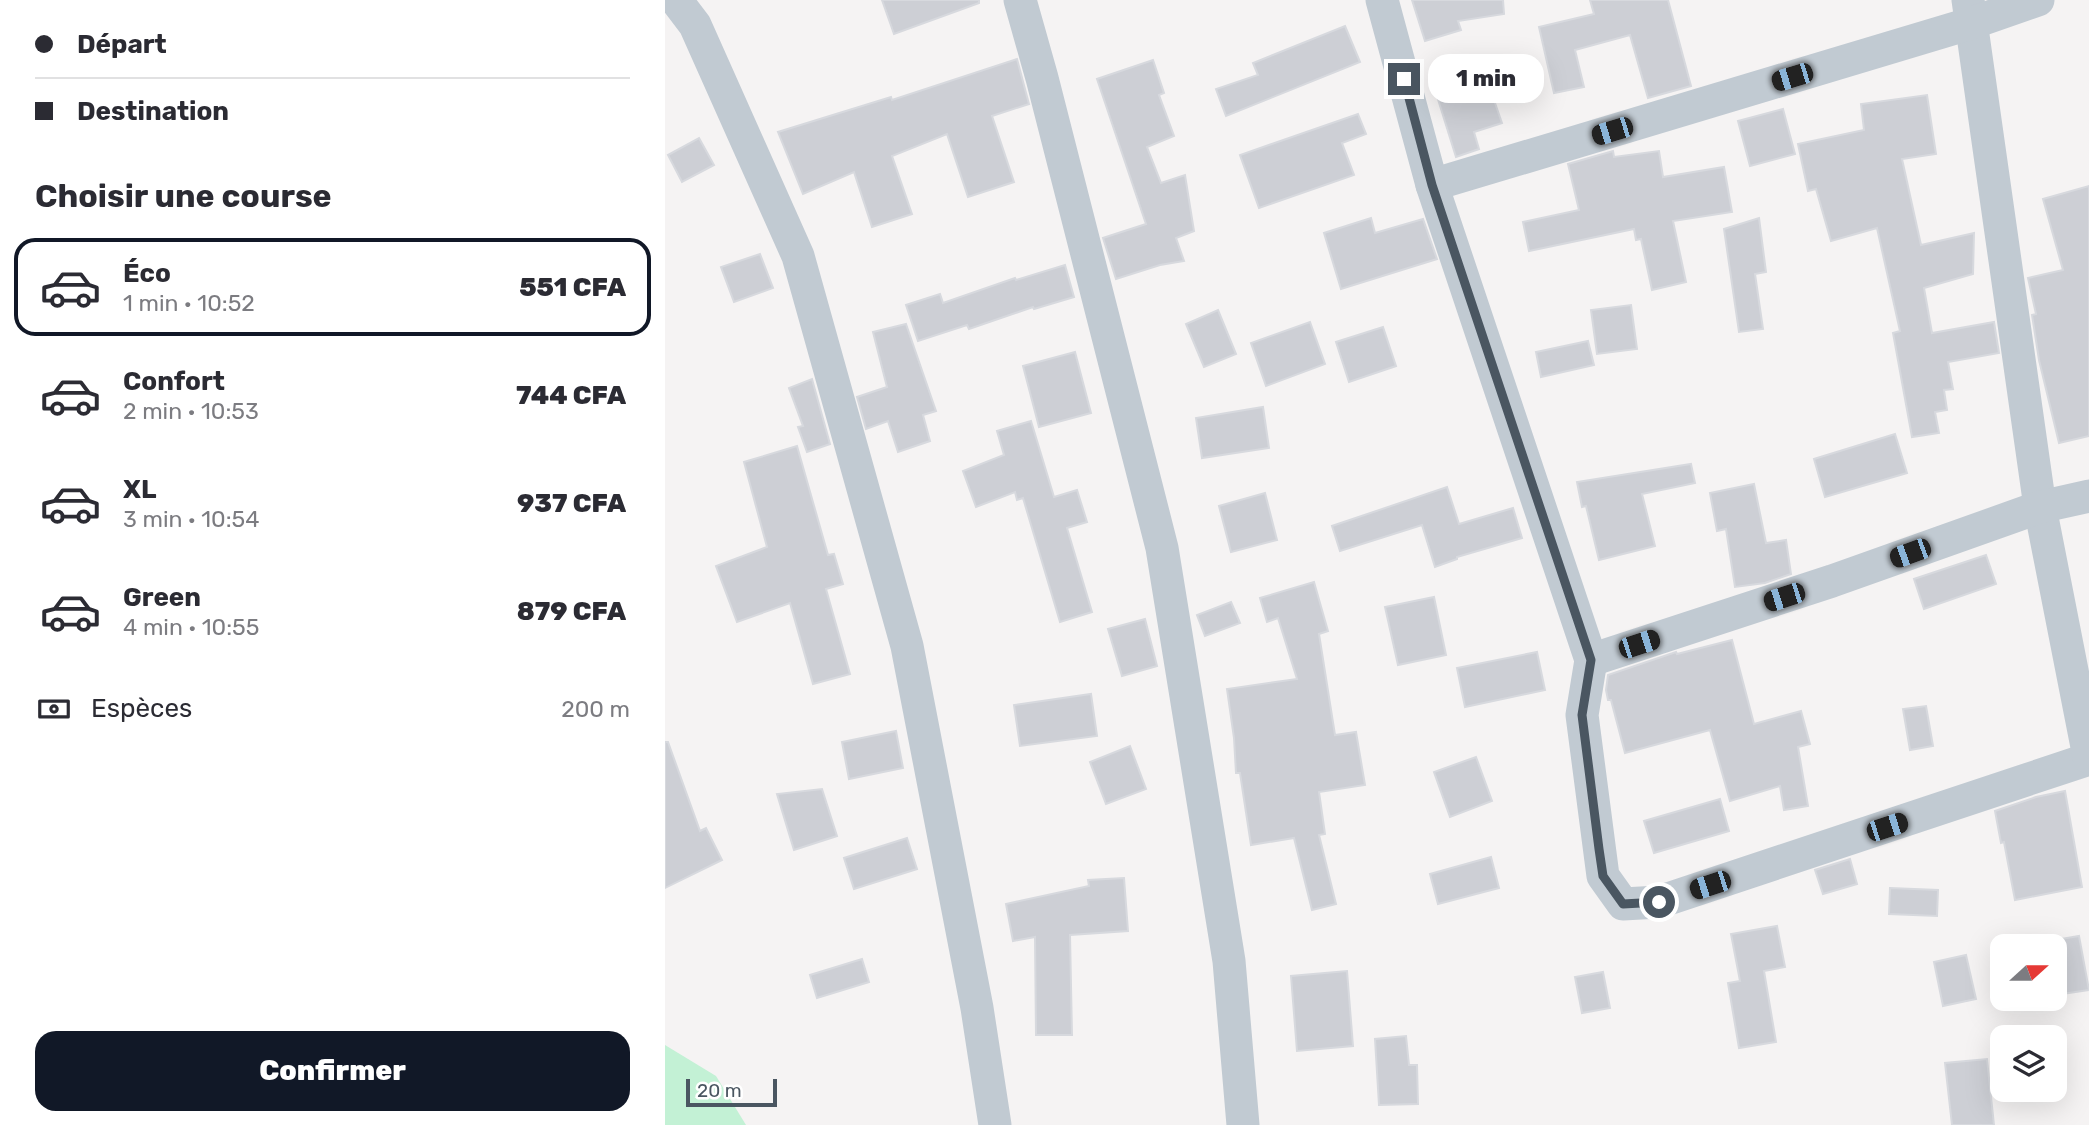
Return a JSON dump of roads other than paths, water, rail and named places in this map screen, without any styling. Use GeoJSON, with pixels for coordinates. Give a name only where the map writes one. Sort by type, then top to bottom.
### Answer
{"type":"FeatureCollection","features":[{"type":"Feature","properties":{"kind":"street"},"geometry":{"type":"LineString","coordinates":[[676,0],[695,25],[798,256],[806,283],[907,646],[977,1008],[995,1125]]}},
{"type":"Feature","properties":{"kind":"street"},"geometry":{"type":"LineString","coordinates":[[1020,0],[1162,548],[1229,961],[1243,1125]]}},
{"type":"Feature","properties":{"kind":"street"},"geometry":{"type":"LineString","coordinates":[[1383,0],[1432,185],[1591,660],[1582,715],[1601,863],[1603,876],[1623,904],[1659,902],[2089,758],[2040,507],[1970,12]]}},
{"type":"Feature","properties":{"kind":"street"},"geometry":{"type":"LineString","coordinates":[[1432,185],[1970,12],[2038,0]]}},
{"type":"Feature","properties":{"kind":"street"},"geometry":{"type":"LineString","coordinates":[[1591,660],[2040,507],[2089,496]]}}]}
